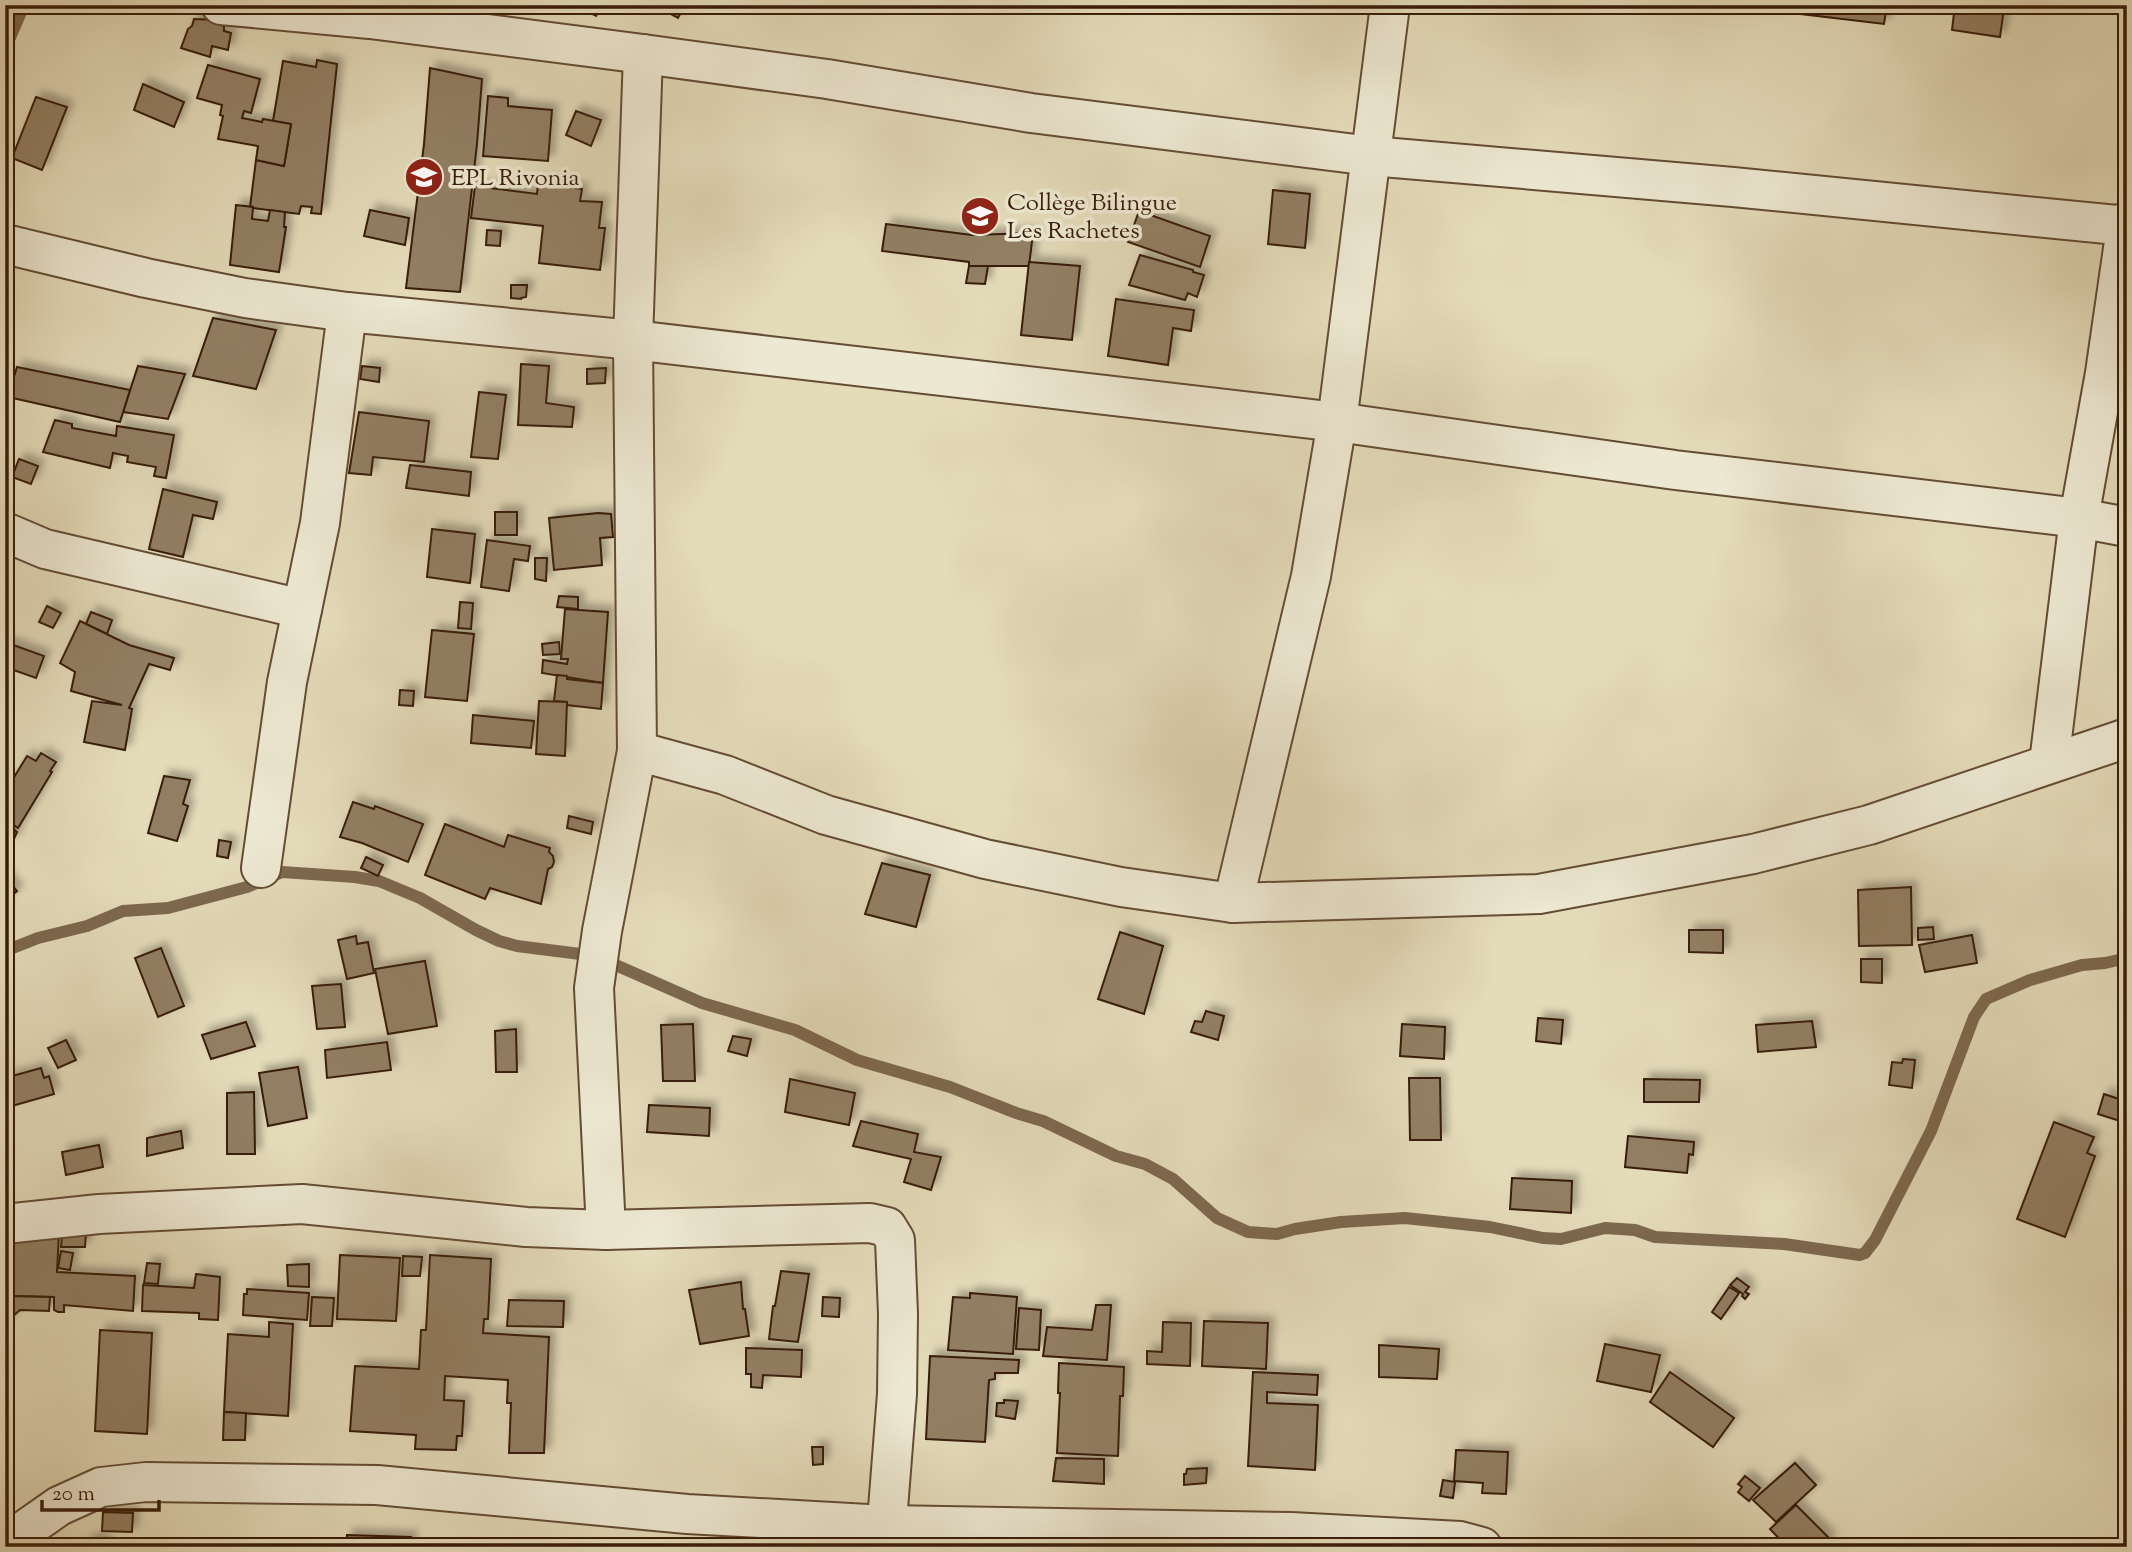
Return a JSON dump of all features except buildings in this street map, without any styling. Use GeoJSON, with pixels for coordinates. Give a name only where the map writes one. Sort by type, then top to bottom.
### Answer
{"type":"FeatureCollection","features":[{"type":"Feature","properties":{"kind":"street"},"geometry":{"type":"LineString","coordinates":[[221,5],[370,19],[642,54],[827,79],[1031,113],[1371,156],[1733,187],[2126,226]]}},
{"type":"Feature","properties":{"kind":"street"},"geometry":{"type":"LineString","coordinates":[[1233,903],[1311,576],[1337,422],[1390,5]]}},
{"type":"Feature","properties":{"kind":"street"},"geometry":{"type":"LineString","coordinates":[[606,1230],[594,988],[602,931],[637,751],[633,340],[642,54]]}},
{"type":"Feature","properties":{"kind":"street"},"geometry":{"type":"LineString","coordinates":[[2049,763],[2079,518],[2105,373],[2127,221]]}},
{"type":"Feature","properties":{"kind":"street"},"geometry":{"type":"LineString","coordinates":[[5,244],[146,278],[246,298],[346,312],[633,340],[1337,422],[1675,470],[2079,518],[2127,527]]}},
{"type":"Feature","properties":{"kind":"street"},"geometry":{"type":"LineString","coordinates":[[261,868],[287,682],[320,523],[346,312]]}},
{"type":"Feature","properties":{"kind":"street"},"geometry":{"type":"LineString","coordinates":[[5,533],[45,549],[302,609]]}},
{"type":"Feature","properties":{"kind":"street"},"geometry":{"type":"LineString","coordinates":[[637,751],[725,775],[826,815],[985,859],[1121,887],[1233,903],[1539,894],[1753,855],[1869,825],[2127,738]]}},
{"type":"Feature","properties":{"kind":"street"},"geometry":{"type":"LineString","coordinates":[[5,1224],[99,1214],[302,1204],[526,1227],[606,1230],[870,1223],[887,1227],[895,1240],[898,1314],[897,1394],[886,1536]]}},
{"type":"Feature","properties":{"kind":"street"},"geometry":{"type":"LineString","coordinates":[[5,1544],[59,1506],[101,1487],[146,1482],[377,1485],[886,1536],[1290,1532],[1460,1541],[1482,1547]]}},
{"type":"Feature","properties":{"kind":"waterway"},"geometry":{"type":"LineString","coordinates":[[5,49],[24,5]]}},
{"type":"Feature","properties":{"kind":"waterway"},"geometry":{"type":"LineString","coordinates":[[5,951],[38,938],[87,926],[123,911],[168,908],[247,887],[282,872],[355,877],[379,881],[420,898],[499,941],[602,959],[702,1003],[795,1030],[857,1060],[950,1087],[1043,1121],[1116,1156],[1145,1164],[1173,1179],[1217,1218],[1248,1232],[1277,1234],[1341,1222],[1405,1218],[1490,1227],[1543,1238],[1561,1239],[1605,1228],[1635,1230],[1655,1237],[1784,1244],[1860,1255],[1865,1253],[1875,1240],[1931,1131],[1974,1017],[1986,999],[2030,980],[2082,965],[2127,958]]}},
{"type":"Feature","properties":{"kind":"place","name":"EPL Rivonia"},"geometry":{"type":"Point","coordinates":[424,177]}},
{"type":"Feature","properties":{"kind":"place","name":"Collège Bilingue Les Rachetes"},"geometry":{"type":"Point","coordinates":[980,216]}}]}
